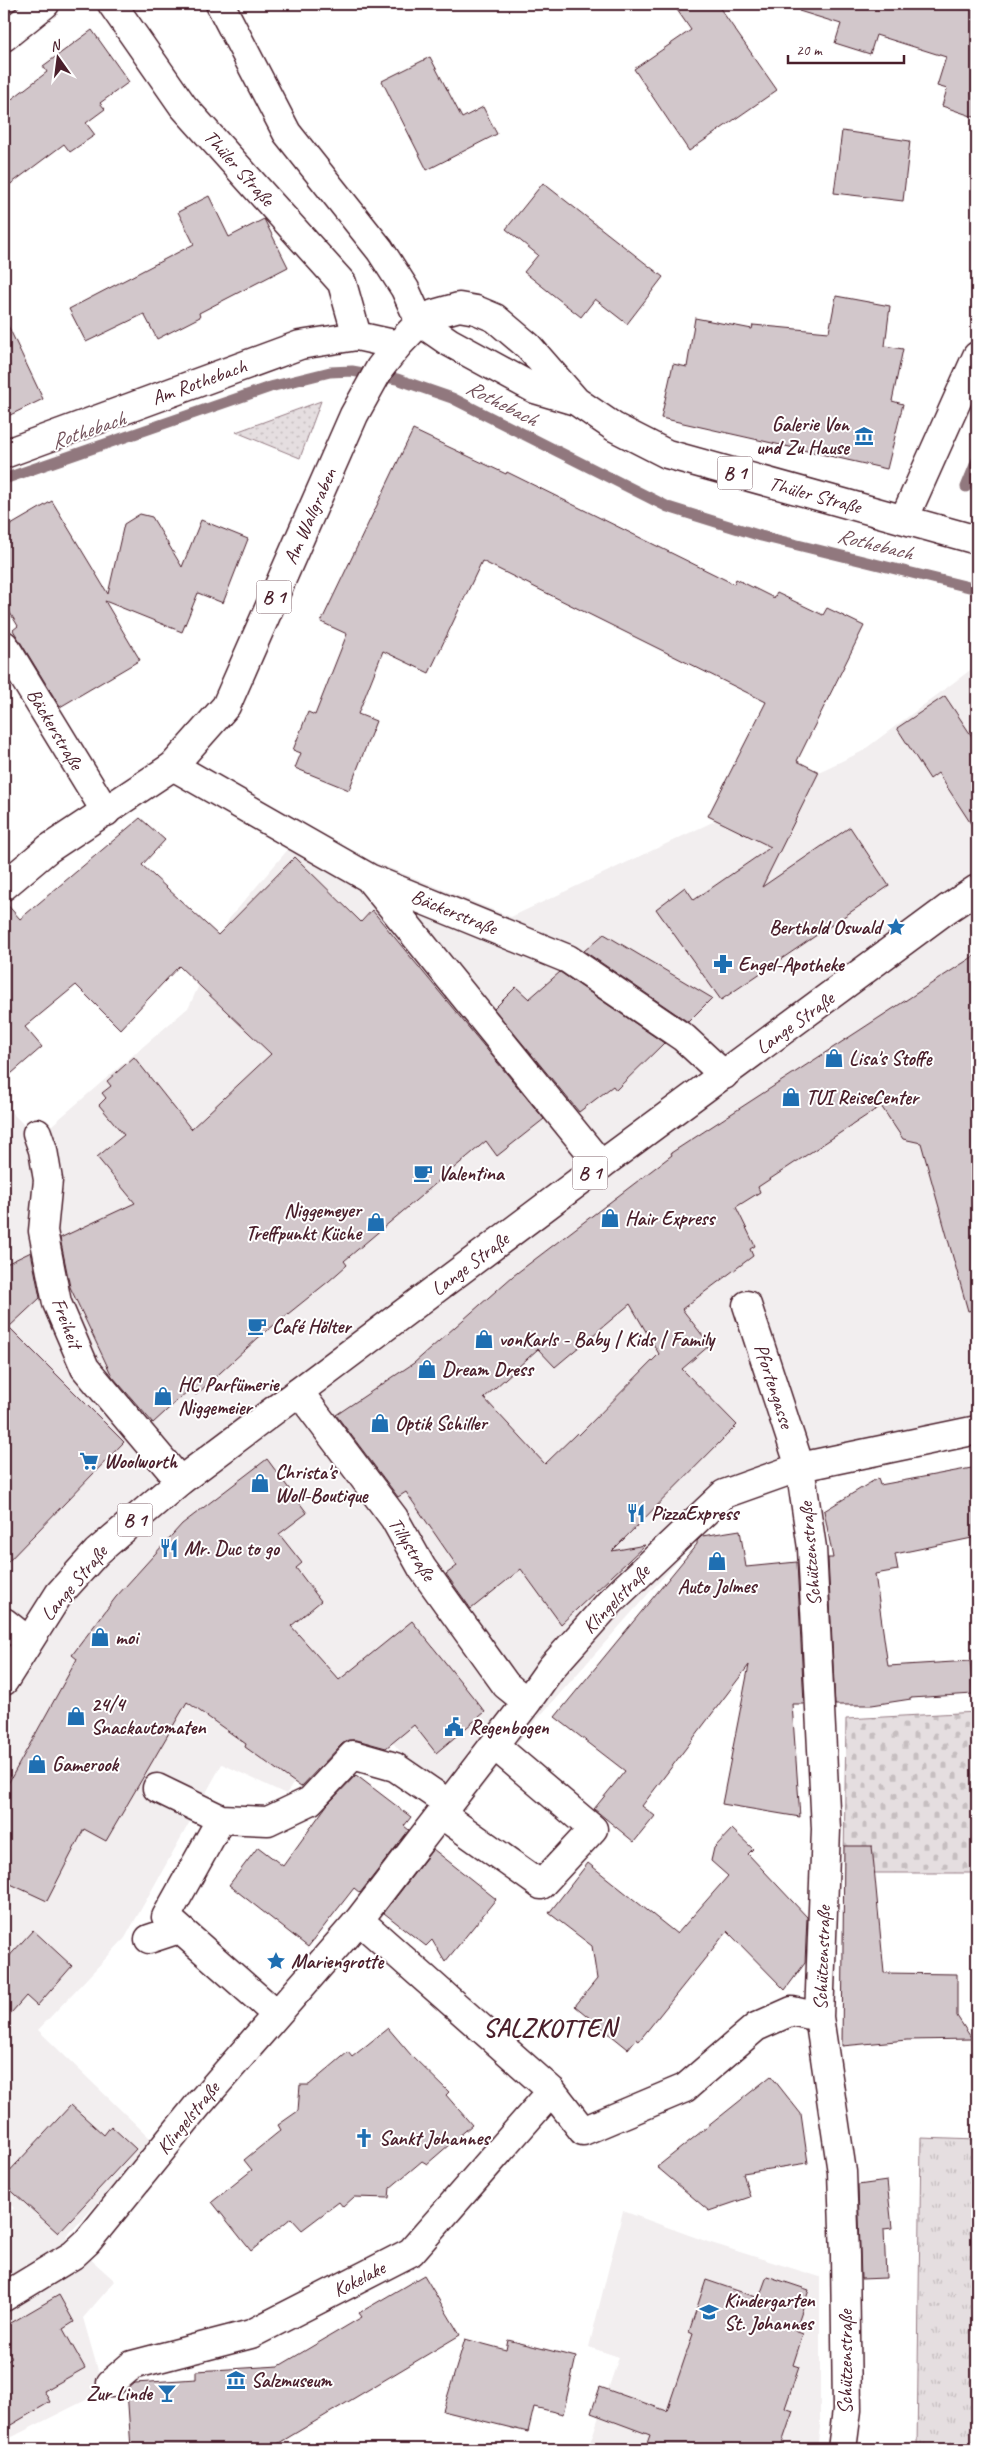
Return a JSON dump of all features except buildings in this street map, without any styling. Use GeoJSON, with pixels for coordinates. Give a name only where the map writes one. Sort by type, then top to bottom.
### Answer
{"type":"FeatureCollection","features":[{"type":"Feature","properties":{"kind":"street"},"geometry":{"type":"LineString","coordinates":[[4,37],[45,4]]}},
{"type":"Feature","properties":{"kind":"street","name":"Thüler Straße"},"geometry":{"type":"LineString","coordinates":[[112,4],[183,106],[342,283],[357,336]]}},
{"type":"Feature","properties":{"kind":"street"},"geometry":{"type":"LineString","coordinates":[[220,4],[286,133],[380,250],[405,289],[420,322]]}},
{"type":"Feature","properties":{"kind":"street","name":"Thüler Straße"},"geometry":{"type":"LineString","coordinates":[[576,401],[535,389],[449,342],[420,322],[434,314],[459,308],[476,310],[495,318],[528,346],[576,401],[614,427],[667,454],[977,540]]}},
{"type":"Feature","properties":{"kind":"street","name":"Am Wallgraben"},"geometry":{"type":"LineString","coordinates":[[4,886],[48,849],[173,766],[226,706],[354,415],[380,368],[398,345],[420,322]]}},
{"type":"Feature","properties":{"kind":"street","name":"Am Rothebach"},"geometry":{"type":"LineString","coordinates":[[4,454],[300,345],[357,336],[398,345]]}},
{"type":"Feature","properties":{"kind":"street"},"geometry":{"type":"LineString","coordinates":[[904,519],[977,356]]}},
{"type":"Feature","properties":{"kind":"street","name":"Bäckerstraße"},"geometry":{"type":"LineString","coordinates":[[4,645],[106,812]]}},
{"type":"Feature","properties":{"kind":"street","name":"Bäckerstraße"},"geometry":{"type":"LineString","coordinates":[[173,766],[369,878],[568,958],[684,1038],[724,1075]]}},
{"type":"Feature","properties":{"kind":"street"},"geometry":{"type":"LineString","coordinates":[[369,878],[601,1165]]}},
{"type":"Feature","properties":{"kind":"street","name":"Lange Straße"},"geometry":{"type":"LineString","coordinates":[[4,1681],[59,1594],[97,1552],[180,1482],[601,1165],[947,909],[977,890]]}},
{"type":"Feature","properties":{"kind":"street","name":"Freiheit"},"geometry":{"type":"LineString","coordinates":[[37,1133],[44,1150],[48,1180],[42,1231],[57,1303],[85,1368],[180,1482]]}},
{"type":"Feature","properties":{"kind":"street","name":"Pfortengasse"},"geometry":{"type":"LineString","coordinates":[[747,1305],[800,1467]]}},
{"type":"Feature","properties":{"kind":"street","name":"Tillystraße"},"geometry":{"type":"LineString","coordinates":[[299,1392],[394,1518],[422,1568],[506,1685],[527,1702]]}},
{"type":"Feature","properties":{"kind":"street","name":"Klingelstraße"},"geometry":{"type":"LineString","coordinates":[[4,2297],[73,2255],[87,2242],[198,2105],[359,1920],[527,1702],[551,1668],[611,1601],[724,1494],[800,1467],[977,1430]]}},
{"type":"Feature","properties":{"kind":"street","name":"Schützenstraße"},"geometry":{"type":"LineString","coordinates":[[800,1467],[812,1548],[826,1829],[819,2018],[842,2172],[846,2410],[842,2449]]}},
{"type":"Feature","properties":{"kind":"street"},"geometry":{"type":"LineString","coordinates":[[4,1622],[28,1641]]}},
{"type":"Feature","properties":{"kind":"street"},"geometry":{"type":"LineString","coordinates":[[157,1788],[221,1819],[268,1822],[310,1801],[353,1754],[395,1767],[542,1885],[593,1828],[494,1745]]}},
{"type":"Feature","properties":{"kind":"street"},"geometry":{"type":"LineString","coordinates":[[221,1819],[166,1917],[276,2014]]}},
{"type":"Feature","properties":{"kind":"street"},"geometry":{"type":"LineString","coordinates":[[359,1920],[552,2091],[584,2131],[685,2088],[756,2027],[792,2011],[819,2018]]}},
{"type":"Feature","properties":{"kind":"street"},"geometry":{"type":"LineString","coordinates":[[150,1939],[179,1929]]}},
{"type":"Feature","properties":{"kind":"street","name":"Kokelake"},"geometry":{"type":"LineString","coordinates":[[110,2383],[132,2365],[251,2334],[411,2252],[552,2091]]}},
{"type":"Feature","properties":{"kind":"shaded area"},"geometry":{"type":"Polygon","coordinates":[[[977,665],[977,1439],[736,1495],[532,1725],[467,1806],[417,1771],[376,1723],[358,1727],[339,1751],[324,1739],[286,1794],[222,1764],[125,1938],[38,2030],[154,2142],[66,2237],[115,2281],[83,2318],[104,2391],[4,2441],[4,2218],[14,2208],[4,2198],[4,1105],[37,1138],[189,1007],[229,919],[302,833],[511,917],[861,752],[977,665]]]}},
{"type":"Feature","properties":{"kind":"shaded area","name":"Kindergarten St. Johannes"},"geometry":{"type":"Polygon","coordinates":[[[623,2211],[708,2242],[820,2277],[820,2427],[817,2449],[588,2449],[619,2357],[589,2347],[623,2211]]]}},
{"type":"Feature","properties":{"kind":"green space"},"geometry":{"type":"Polygon","coordinates":[[[321,401],[300,458],[236,432],[321,401]]]}},
{"type":"Feature","properties":{"kind":"green space"},"geometry":{"type":"Polygon","coordinates":[[[977,1712],[977,1873],[874,1873],[873,1863],[844,1864],[846,1719],[977,1712]]]}},
{"type":"Feature","properties":{"kind":"green space"},"geometry":{"type":"Polygon","coordinates":[[[921,2138],[977,2140],[977,2449],[917,2449],[921,2138]]]}},
{"type":"Feature","properties":{"kind":"waterway","name":"Rothebach"},"geometry":{"type":"LineString","coordinates":[[4,479],[270,387],[330,372],[352,371],[397,379],[452,398],[668,507],[761,536],[977,589]]}},
{"type":"Feature","properties":{"kind":"waterway"},"geometry":{"type":"LineString","coordinates":[[966,487],[977,460]]}},
{"type":"Feature","properties":{"kind":"place","name":"Galerie Von und Zu Hause"},"geometry":{"type":"Point","coordinates":[864,436]}},
{"type":"Feature","properties":{"kind":"place","name":"Berthold Oswald"},"geometry":{"type":"Point","coordinates":[896,927]}},
{"type":"Feature","properties":{"kind":"place","name":"Engel-Apotheke"},"geometry":{"type":"Point","coordinates":[723,964]}},
{"type":"Feature","properties":{"kind":"place","name":"Lisa's Stoffe"},"geometry":{"type":"Point","coordinates":[834,1058]}},
{"type":"Feature","properties":{"kind":"place","name":"TUI ReiseCenter"},"geometry":{"type":"Point","coordinates":[791,1097]}},
{"type":"Feature","properties":{"kind":"place","name":"Valentina"},"geometry":{"type":"Point","coordinates":[423,1173]}},
{"type":"Feature","properties":{"kind":"place","name":"Hair Express"},"geometry":{"type":"Point","coordinates":[610,1218]}},
{"type":"Feature","properties":{"kind":"place","name":"Niggemeyer Treffpunkt Küche"},"geometry":{"type":"Point","coordinates":[376,1222]}},
{"type":"Feature","properties":{"kind":"place","name":"Café Hölter"},"geometry":{"type":"Point","coordinates":[257,1326]}},
{"type":"Feature","properties":{"kind":"place","name":"vonKarls - Baby | Kids | Family"},"geometry":{"type":"Point","coordinates":[484,1339]}},
{"type":"Feature","properties":{"kind":"place","name":"Dream Dress"},"geometry":{"type":"Point","coordinates":[427,1369]}},
{"type":"Feature","properties":{"kind":"place","name":"HC Parfümerie Niggemeier"},"geometry":{"type":"Point","coordinates":[163,1396]}},
{"type":"Feature","properties":{"kind":"place","name":"Optik Schiller"},"geometry":{"type":"Point","coordinates":[380,1423]}},
{"type":"Feature","properties":{"kind":"place","name":"Woolworth"},"geometry":{"type":"Point","coordinates":[89,1461]}},
{"type":"Feature","properties":{"kind":"place","name":"Christa's Woll-Boutique"},"geometry":{"type":"Point","coordinates":[260,1483]}},
{"type":"Feature","properties":{"kind":"place","name":"PizzaExpress"},"geometry":{"type":"Point","coordinates":[636,1513]}},
{"type":"Feature","properties":{"kind":"place","name":"Mr. Duc to go"},"geometry":{"type":"Point","coordinates":[169,1548]}},
{"type":"Feature","properties":{"kind":"place","name":"Auto Jolmes"},"geometry":{"type":"Point","coordinates":[717,1561]}},
{"type":"Feature","properties":{"kind":"place","name":"moi"},"geometry":{"type":"Point","coordinates":[100,1637]}},
{"type":"Feature","properties":{"kind":"place","name":"24/4 Snackautomaten"},"geometry":{"type":"Point","coordinates":[76,1716]}},
{"type":"Feature","properties":{"kind":"place","name":"Regenbogen"},"geometry":{"type":"Point","coordinates":[454,1727]}},
{"type":"Feature","properties":{"kind":"place","name":"Gamerook"},"geometry":{"type":"Point","coordinates":[37,1764]}},
{"type":"Feature","properties":{"kind":"place","name":"Mariengrotte"},"geometry":{"type":"Point","coordinates":[276,1961]}},
{"type":"Feature","properties":{"kind":"place","name":"Sankt Johannes"},"geometry":{"type":"Point","coordinates":[364,2138]}},
{"type":"Feature","properties":{"kind":"place","name":"Kindergarten St. Johannes"},"geometry":{"type":"Point","coordinates":[709,2312]}},
{"type":"Feature","properties":{"kind":"place","name":"Salzmuseum"},"geometry":{"type":"Point","coordinates":[236,2380]}},
{"type":"Feature","properties":{"kind":"place","name":"Zur Linde"},"geometry":{"type":"Point","coordinates":[167,2393]}},
{"type":"Feature","properties":{"kind":"district","name":"SALZKOTTEN"},"geometry":{"type":"Point","coordinates":[550,2028]}}]}
